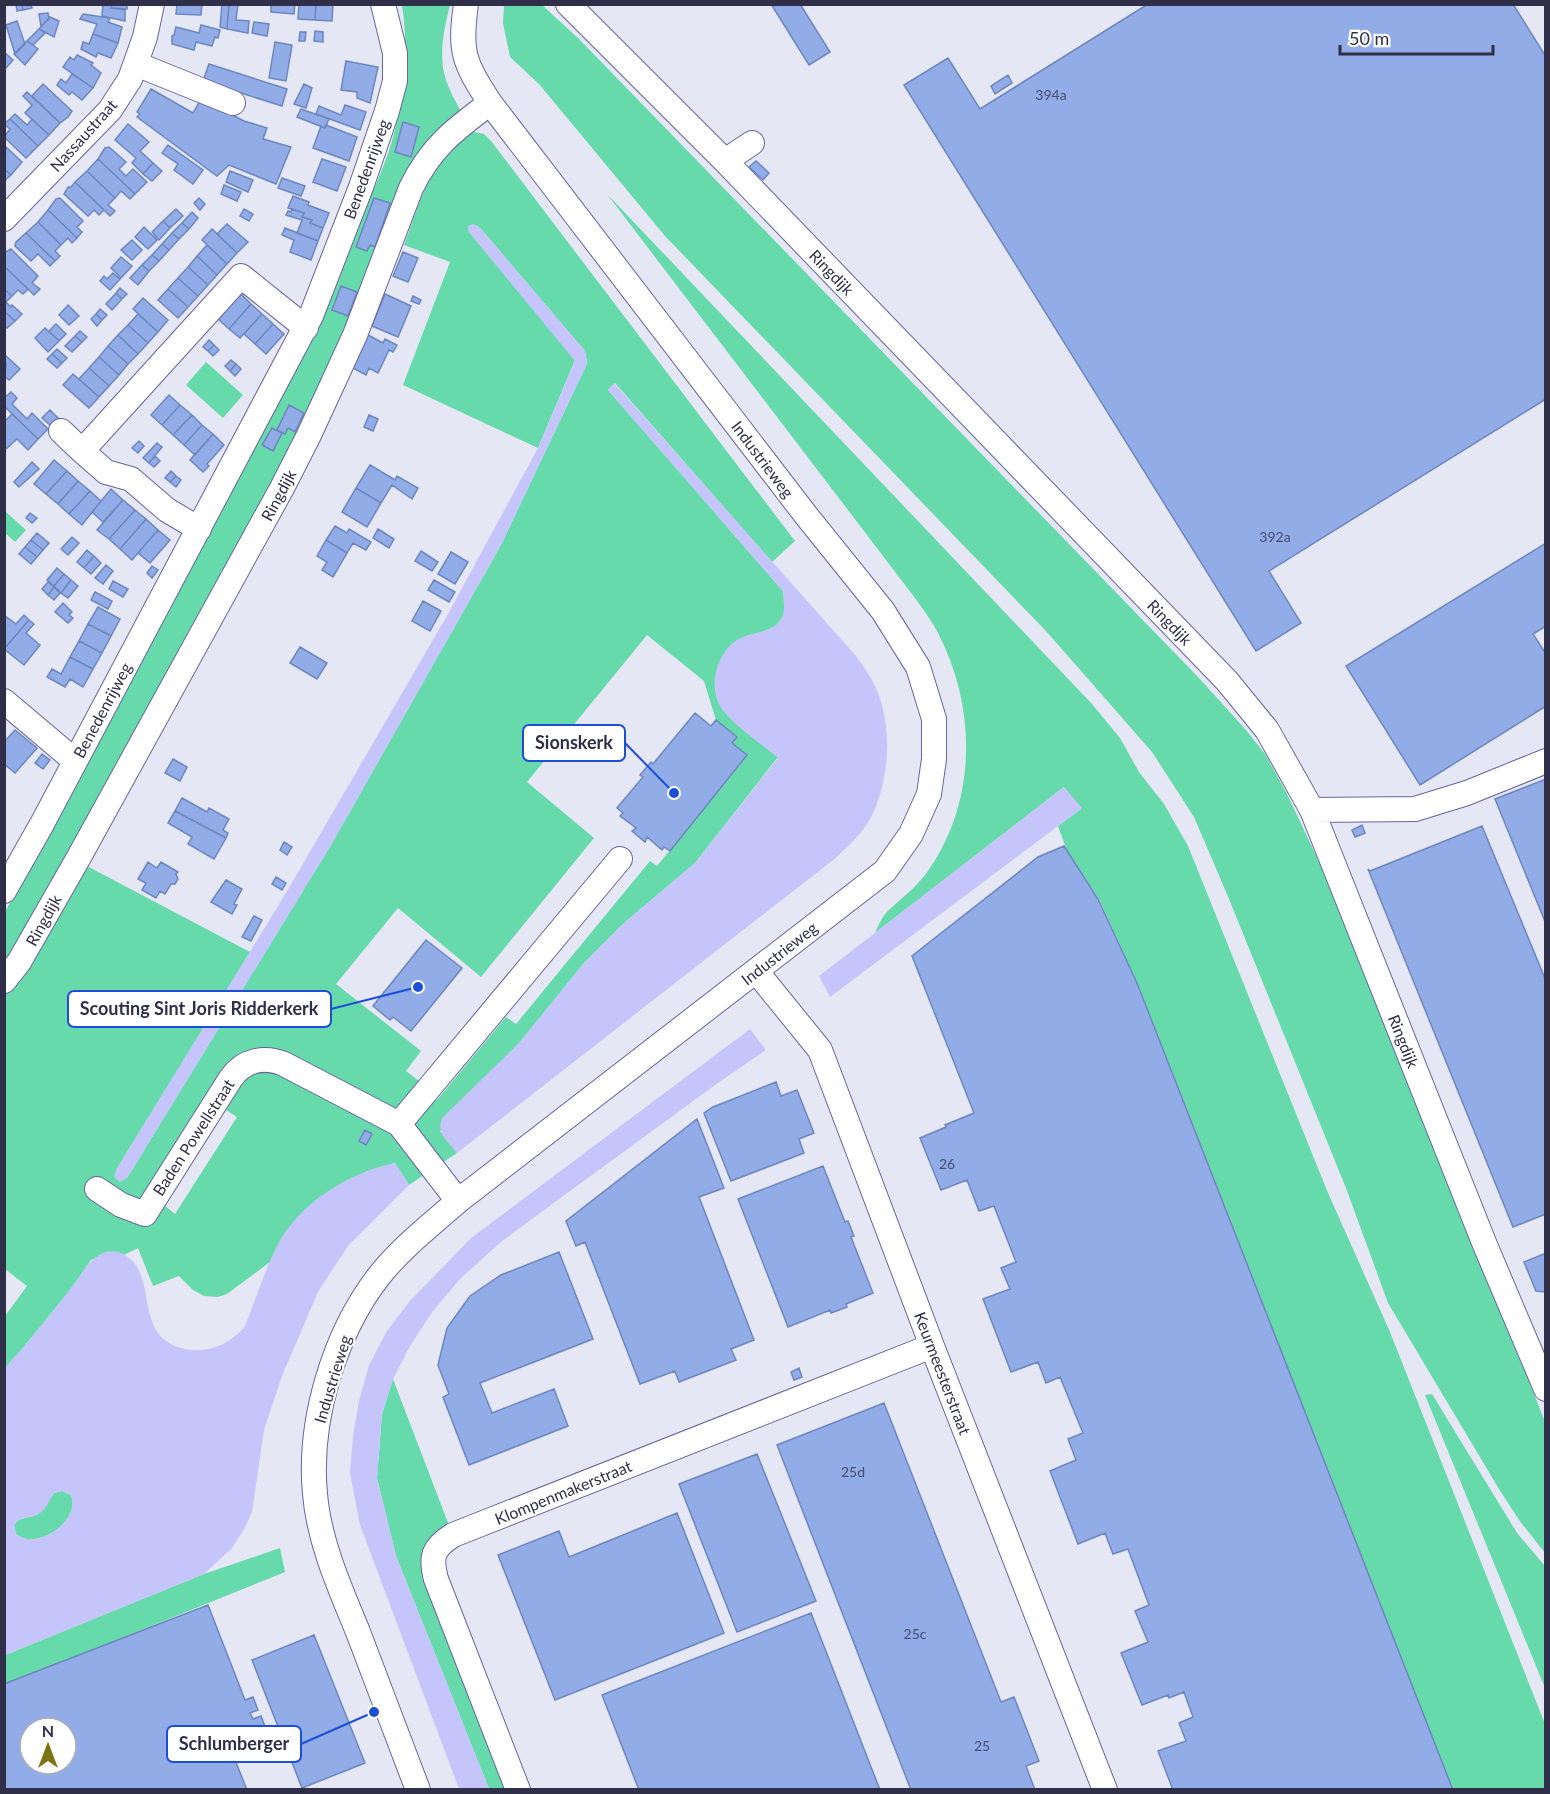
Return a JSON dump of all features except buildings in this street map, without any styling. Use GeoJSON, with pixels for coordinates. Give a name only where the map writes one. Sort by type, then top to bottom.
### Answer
{"type":"FeatureCollection","features":[{"type":"Feature","properties":{"kind":"street","name":"Nassaustraat"},"geometry":{"type":"LineString","coordinates":[[4,219],[110,110],[130,79],[136,64],[152,4]]}},
{"type":"Feature","properties":{"kind":"street","name":"Benedenrijweg"},"geometry":{"type":"LineString","coordinates":[[4,891],[306,328],[361,187],[395,81],[395,53],[383,4]]}},
{"type":"Feature","properties":{"kind":"street"},"geometry":{"type":"LineString","coordinates":[[466,4],[462,39],[464,53],[471,74],[490,103]]}},
{"type":"Feature","properties":{"kind":"street","name":"Ringdijk"},"geometry":{"type":"LineString","coordinates":[[568,4],[725,161],[1227,681],[1266,730],[1312,810],[1485,1245],[1545,1389]]}},
{"type":"Feature","properties":{"kind":"street"},"geometry":{"type":"LineString","coordinates":[[136,64],[233,103]]}},
{"type":"Feature","properties":{"kind":"street","name":"Industrieweg"},"geometry":{"type":"LineString","coordinates":[[418,1790],[330,1559],[315,1494],[315,1442],[322,1404],[333,1364],[353,1315],[379,1276],[402,1250],[458,1201],[885,871],[912,834],[929,794],[934,759],[934,719],[918,667],[883,611],[805,514],[490,103]]}},
{"type":"Feature","properties":{"kind":"street","name":"Ringdijk"},"geometry":{"type":"LineString","coordinates":[[4,999],[12,972],[178,677],[309,435],[355,335],[411,188],[422,165],[440,143],[490,103]]}},
{"type":"Feature","properties":{"kind":"street"},"geometry":{"type":"LineString","coordinates":[[725,161],[752,143]]}},
{"type":"Feature","properties":{"kind":"street"},"geometry":{"type":"LineString","coordinates":[[82,451],[241,276],[306,328]]}},
{"type":"Feature","properties":{"kind":"street"},"geometry":{"type":"LineString","coordinates":[[61,431],[106,472],[130,479],[167,510],[199,529]]}},
{"type":"Feature","properties":{"kind":"street"},"geometry":{"type":"LineString","coordinates":[[4,701],[75,761]]}},
{"type":"Feature","properties":{"kind":"street"},"geometry":{"type":"LineString","coordinates":[[1312,810],[1415,809],[1467,793],[1545,760]]}},
{"type":"Feature","properties":{"kind":"street"},"geometry":{"type":"LineString","coordinates":[[399,1124],[620,860]]}},
{"type":"Feature","properties":{"kind":"street","name":"Keurmeesterstraat"},"geometry":{"type":"LineString","coordinates":[[756,971],[820,1050],[932,1346],[1105,1790]]}},
{"type":"Feature","properties":{"kind":"street","name":"Baden Powellstraat"},"geometry":{"type":"LineString","coordinates":[[97,1189],[121,1205],[145,1214],[231,1078],[241,1067],[258,1060],[284,1064],[399,1124],[458,1201]]}},
{"type":"Feature","properties":{"kind":"street","name":"Klompenmakerstraat"},"geometry":{"type":"LineString","coordinates":[[518,1790],[436,1579],[433,1566],[434,1552],[441,1543],[464,1531],[932,1346]]}},
{"type":"Feature","properties":{"kind":"green space"},"geometry":{"type":"Polygon","coordinates":[[[402,5],[450,5],[444,33],[442,61],[448,84],[463,115],[436,135],[320,391],[256,516],[5,972],[5,912],[359,223],[381,172],[400,108],[405,56],[402,5]]]}},
{"type":"Feature","properties":{"kind":"green space"},"geometry":{"type":"Polygon","coordinates":[[[504,5],[542,5],[579,39],[1199,678],[1265,754],[1287,794],[1356,940],[1545,1422],[1545,1553],[1519,1520],[1499,1489],[1388,1303],[1346,1188],[1194,817],[1152,752],[1046,631],[665,236],[539,84],[510,57],[503,23],[504,5]]]}},
{"type":"Feature","properties":{"kind":"green space"},"geometry":{"type":"Polygon","coordinates":[[[473,132],[484,134],[491,141],[795,541],[772,562],[615,383],[608,390],[783,591],[785,613],[777,625],[741,728],[778,757],[695,863],[623,924],[584,963],[520,1042],[440,1131],[457,1153],[409,1185],[395,1163],[367,1171],[318,1199],[277,1247],[270,1262],[227,1294],[218,1297],[204,1296],[193,1290],[179,1276],[153,1286],[138,1248],[124,1255],[112,1252],[91,1260],[71,1289],[5,1370],[5,1316],[27,1286],[5,1269],[5,991],[85,865],[250,952],[116,1170],[127,1178],[331,845],[501,545],[587,363],[585,351],[481,229],[470,225],[469,232],[575,360],[538,448],[403,385],[450,262],[404,245],[435,169],[456,145],[473,132]],[[647,635],[527,782],[594,838],[481,977],[398,908],[336,984],[421,1051],[406,1071],[424,1085],[437,1100],[506,1017],[516,1024],[650,861],[657,866],[747,756],[732,743],[736,737],[716,720],[704,681],[647,635]],[[226,1110],[165,1206],[175,1214],[237,1117],[226,1110]]]}},
{"type":"Feature","properties":{"kind":"green space"},"geometry":{"type":"Polygon","coordinates":[[[607,194],[1092,704],[1120,738],[1139,772],[1164,804],[1188,846],[1328,1193],[1390,1332],[1545,1724],[1545,1789],[1452,1789],[1140,989],[1099,899],[1067,851],[1058,826],[1081,809],[1064,787],[875,933],[886,913],[924,877],[944,844],[956,815],[963,785],[966,754],[965,723],[960,692],[951,662],[936,629],[915,598],[607,194]]]}},
{"type":"Feature","properties":{"kind":"green space"},"geometry":{"type":"Polygon","coordinates":[[[206,362],[243,395],[223,418],[186,385],[206,362]]]}},
{"type":"Feature","properties":{"kind":"green space"},"geometry":{"type":"Polygon","coordinates":[[[5,511],[26,530],[15,542],[5,533],[5,511]]]}},
{"type":"Feature","properties":{"kind":"green space"},"geometry":{"type":"Polygon","coordinates":[[[393,1379],[450,1528],[430,1539],[425,1551],[510,1789],[489,1789],[396,1556],[377,1478],[382,1414],[393,1379]]]}},
{"type":"Feature","properties":{"kind":"green space"},"geometry":{"type":"Polygon","coordinates":[[[1432,1394],[1517,1533],[1545,1566],[1545,1688],[1425,1395],[1432,1394]]]}},
{"type":"Feature","properties":{"kind":"green space"},"geometry":{"type":"Polygon","coordinates":[[[62,1491],[71,1495],[73,1505],[64,1523],[55,1531],[35,1539],[25,1539],[16,1534],[14,1525],[16,1522],[38,1513],[54,1493],[62,1491]]]}},
{"type":"Feature","properties":{"kind":"green space"},"geometry":{"type":"Polygon","coordinates":[[[280,1548],[285,1572],[5,1685],[5,1655],[204,1574],[280,1548]]]}},
{"type":"Feature","properties":{"kind":"water"},"geometry":{"type":"Polygon","coordinates":[[[473,224],[481,229],[585,351],[587,363],[501,545],[331,845],[127,1178],[120,1182],[114,1177],[116,1170],[286,893],[448,614],[538,448],[575,361],[469,232],[468,227],[473,224]]]}},
{"type":"Feature","properties":{"kind":"water"},"geometry":{"type":"Polygon","coordinates":[[[614,383],[867,671],[876,688],[885,720],[887,754],[882,788],[867,824],[837,857],[457,1153],[442,1133],[442,1118],[520,1042],[584,963],[623,924],[695,863],[778,758],[741,729],[722,709],[715,692],[715,683],[718,665],[727,648],[744,637],[771,628],[780,622],[784,610],[783,591],[608,390],[614,383]]]}},
{"type":"Feature","properties":{"kind":"water"},"geometry":{"type":"Polygon","coordinates":[[[1064,787],[1082,808],[830,997],[819,976],[1064,787]]]}},
{"type":"Feature","properties":{"kind":"water"},"geometry":{"type":"Polygon","coordinates":[[[750,1029],[766,1050],[502,1241],[461,1278],[433,1311],[410,1346],[393,1379],[382,1414],[377,1478],[396,1556],[489,1789],[459,1789],[360,1525],[350,1473],[359,1401],[369,1365],[387,1331],[409,1302],[471,1238],[750,1029]]]}},
{"type":"Feature","properties":{"kind":"water"},"geometry":{"type":"Polygon","coordinates":[[[395,1163],[409,1185],[348,1246],[318,1292],[282,1376],[264,1430],[252,1512],[232,1548],[204,1574],[5,1655],[3,1388],[5,1369],[88,1265],[107,1252],[123,1254],[135,1263],[141,1276],[152,1321],[159,1334],[172,1344],[191,1350],[206,1350],[226,1342],[244,1328],[277,1246],[286,1230],[298,1216],[312,1203],[343,1182],[395,1163]],[[62,1491],[54,1493],[40,1513],[23,1518],[14,1525],[16,1534],[25,1539],[35,1539],[55,1531],[70,1514],[73,1505],[71,1495],[62,1491]]]}},
{"type":"Feature","properties":{"kind":"place","name":"Sionskerk"},"geometry":{"type":"Point","coordinates":[674,793]}},
{"type":"Feature","properties":{"kind":"place","name":"Scouting Sint Joris Ridderkerk"},"geometry":{"type":"Point","coordinates":[418,987]}},
{"type":"Feature","properties":{"kind":"place","name":"Schlumberger"},"geometry":{"type":"Point","coordinates":[374,1712]}}]}
